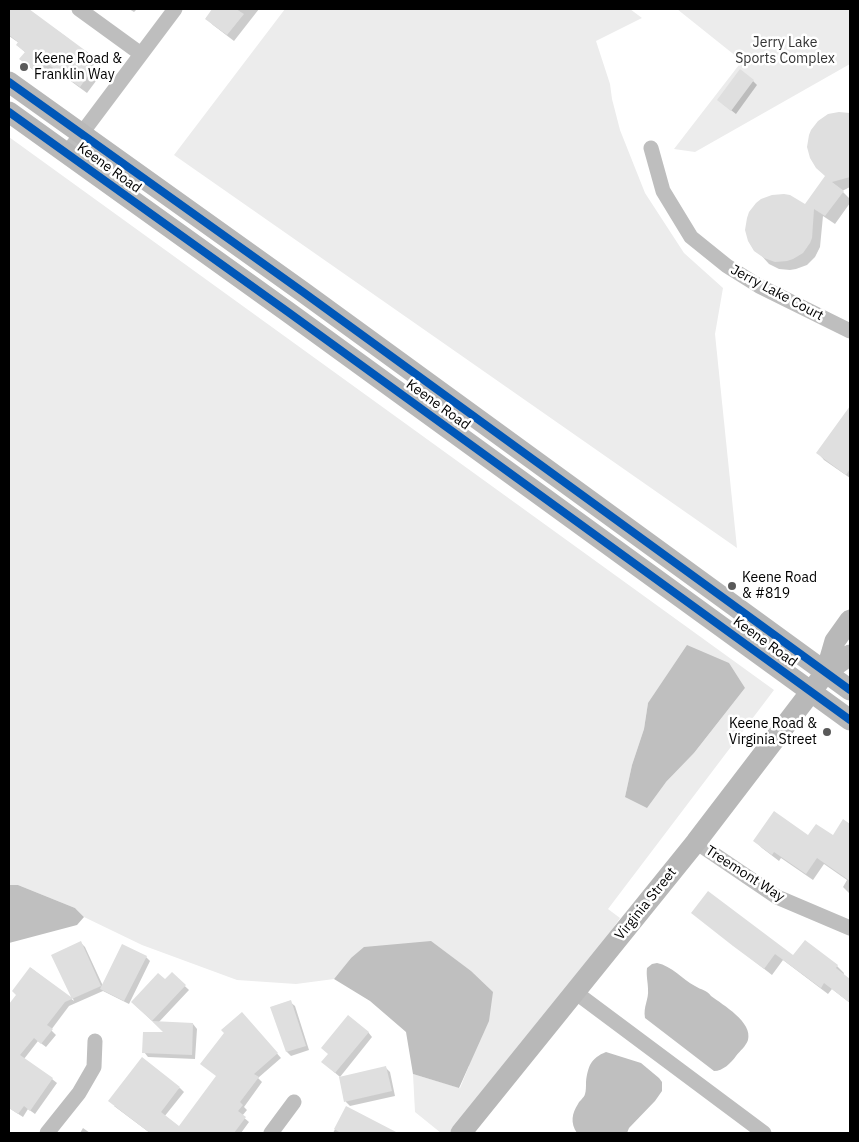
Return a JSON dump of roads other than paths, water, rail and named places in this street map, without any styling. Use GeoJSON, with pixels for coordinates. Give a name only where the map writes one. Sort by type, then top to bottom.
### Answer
{"type":"FeatureCollection","features":[{"type":"Feature","properties":{"kind":"main road","name":"Keene Road"},"geometry":{"type":"LineString","coordinates":[[9,82],[303,292],[850,690]]}},
{"type":"Feature","properties":{"kind":"main road","name":"Keene Road"},"geometry":{"type":"LineString","coordinates":[[9,112],[383,380],[850,720]]}},
{"type":"Feature","properties":{"kind":"main road"},"geometry":{"type":"LineString","coordinates":[[826,672],[835,641],[850,620]]}},
{"type":"Feature","properties":{"kind":"main road"},"geometry":{"type":"LineString","coordinates":[[826,672],[850,655]]}},
{"type":"Feature","properties":{"kind":"main road","name":"Virginia Street"},"geometry":{"type":"LineString","coordinates":[[461,1133],[696,842],[826,672]]}},
{"type":"Feature","properties":{"kind":"street"},"geometry":{"type":"LineString","coordinates":[[79,9],[141,54]]}},
{"type":"Feature","properties":{"kind":"street"},"geometry":{"type":"LineString","coordinates":[[67,153],[175,9]]}},
{"type":"Feature","properties":{"kind":"street","name":"Jerry Lake Court"},"geometry":{"type":"LineString","coordinates":[[651,148],[663,191],[691,237],[727,266],[759,286],[850,331]]}},
{"type":"Feature","properties":{"kind":"street","name":"Treemont Way"},"geometry":{"type":"LineString","coordinates":[[696,842],[777,897],[850,928]]}},
{"type":"Feature","properties":{"kind":"street"},"geometry":{"type":"LineString","coordinates":[[575,992],[764,1133]]}},
{"type":"Feature","properties":{"kind":"street"},"geometry":{"type":"LineString","coordinates":[[48,1133],[79,1093],[94,1067],[95,1041]]}},
{"type":"Feature","properties":{"kind":"street"},"geometry":{"type":"LineString","coordinates":[[271,1133],[294,1102]]}},
{"type":"Feature","properties":{"kind":"place","name":"Keene Road & Franklin Way"},"geometry":{"type":"Point","coordinates":[24,67]}},
{"type":"Feature","properties":{"kind":"place","name":"Keene Road & #819"},"geometry":{"type":"Point","coordinates":[732,586]}},
{"type":"Feature","properties":{"kind":"place","name":"Keene Road & Virginia Street"},"geometry":{"type":"Point","coordinates":[827,732]}},
{"type":"Feature","properties":{"kind":"park label","name":"Jerry Lake Sports Complex"},"geometry":{"type":"Point","coordinates":[785,52]}}]}
